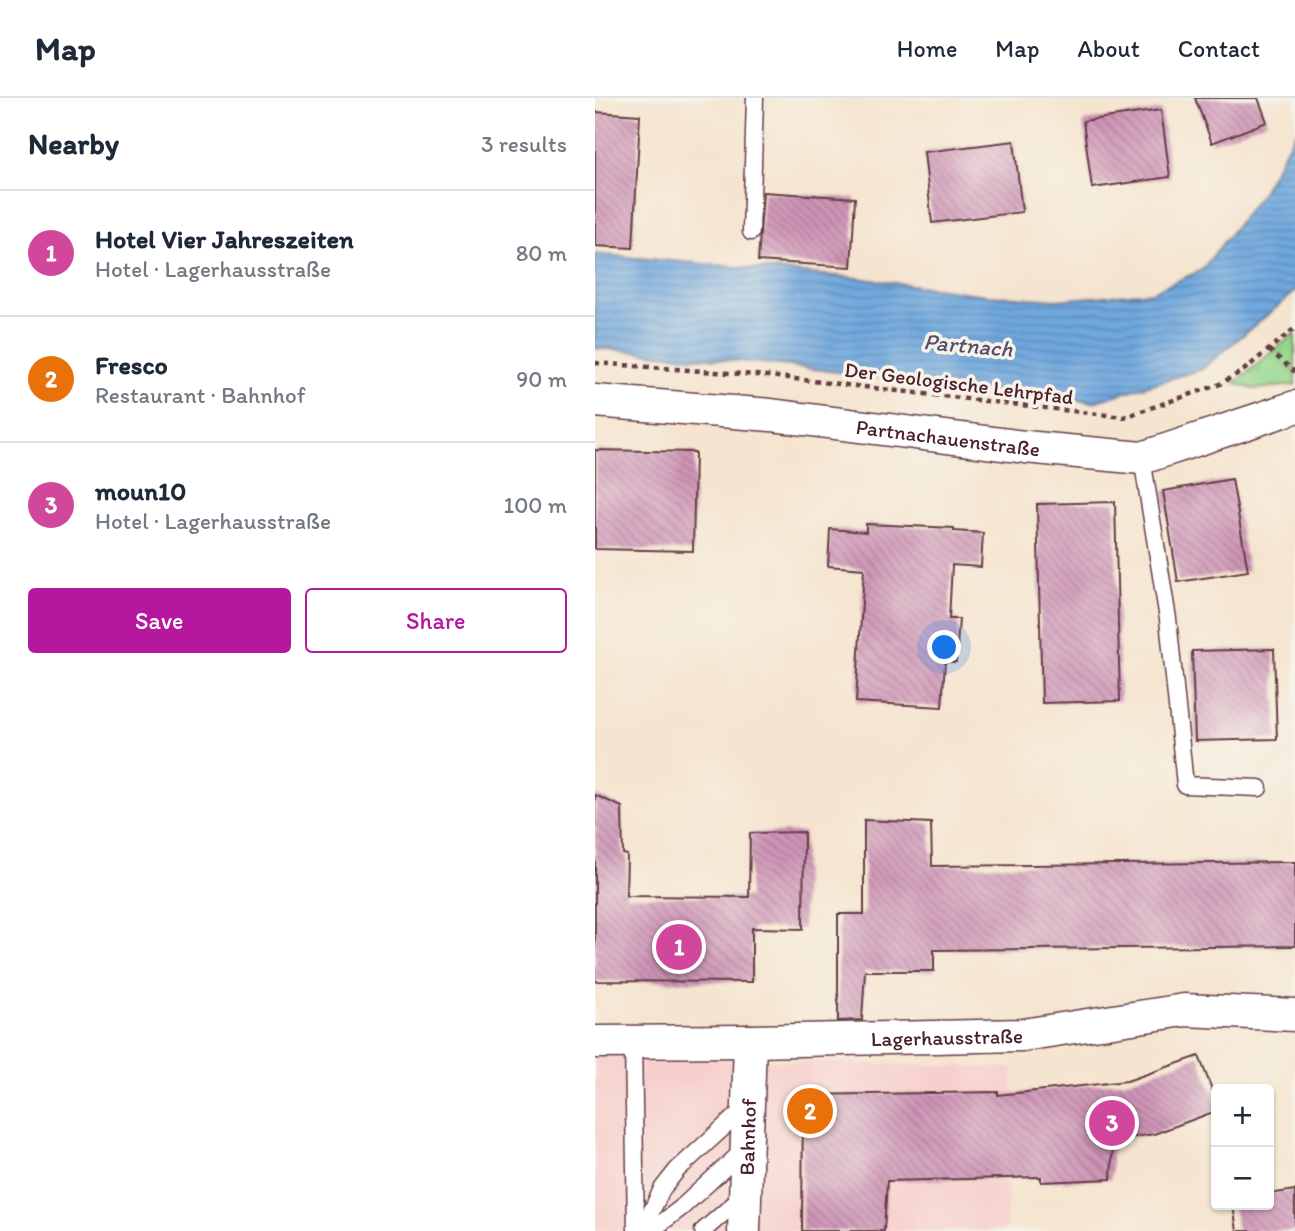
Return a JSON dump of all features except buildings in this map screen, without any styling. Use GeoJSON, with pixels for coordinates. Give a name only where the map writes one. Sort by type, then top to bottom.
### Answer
{"type":"FeatureCollection","features":[{"type":"Feature","properties":{"kind":"street","name":"Partnachauenstraße"},"geometry":{"type":"LineString","coordinates":[[595,401],[771,415],[1025,447],[1142,458],[1295,409]]}},
{"type":"Feature","properties":{"kind":"street","name":"Lagerhausstraße"},"geometry":{"type":"LineString","coordinates":[[595,1042],[1023,1035],[1184,1010],[1295,1015]]}},
{"type":"Feature","properties":{"kind":"street","name":"Bahnhof"},"geometry":{"type":"LineString","coordinates":[[744,1231],[750,1041]]}},
{"type":"Feature","properties":{"kind":"lane"},"geometry":{"type":"LineString","coordinates":[[751,232],[755,98]]}},
{"type":"Feature","properties":{"kind":"lane"},"geometry":{"type":"LineString","coordinates":[[1142,458],[1168,619],[1185,785],[1259,788]]}},
{"type":"Feature","properties":{"kind":"lane"},"geometry":{"type":"LineString","coordinates":[[633,1041],[636,1231]]}},
{"type":"Feature","properties":{"kind":"lane"},"geometry":{"type":"LineString","coordinates":[[642,1231],[662,1189],[677,1170],[749,1105]]}},
{"type":"Feature","properties":{"kind":"lane"},"geometry":{"type":"LineString","coordinates":[[651,1231],[681,1208],[748,1147]]}},
{"type":"Feature","properties":{"kind":"lane"},"geometry":{"type":"LineString","coordinates":[[703,1231],[745,1194]]}},
{"type":"Feature","properties":{"kind":"path","name":"Der Geologische Lehrpfad"},"geometry":{"type":"LineString","coordinates":[[595,363],[769,376],[1124,417],[1218,385],[1244,370],[1295,328]]}},
{"type":"Feature","properties":{"kind":"path"},"geometry":{"type":"LineString","coordinates":[[1269,350],[1295,372]]}},
{"type":"Feature","properties":{"kind":"shaded area"},"geometry":{"type":"Polygon","coordinates":[[[595,1055],[1013,1068],[1006,1231],[595,1231],[595,1055]]]}},
{"type":"Feature","properties":{"kind":"green space"},"geometry":{"type":"Polygon","coordinates":[[[1295,333],[1295,385],[1254,389],[1235,383],[1295,333]]]}},
{"type":"Feature","properties":{"kind":"water","name":"Partnach"},"geometry":{"type":"Polygon","coordinates":[[[1295,133],[1295,292],[1202,369],[1093,402],[762,363],[595,348],[595,254],[857,278],[987,295],[1056,300],[1152,292],[1202,270],[1262,192],[1295,133]]]}},
{"type":"Feature","properties":{"kind":"place","name":"Hotel Vier Jahreszeiten"},"geometry":{"type":"Point","coordinates":[679,947]}},
{"type":"Feature","properties":{"kind":"place","name":"Fresco"},"geometry":{"type":"Point","coordinates":[810,1111]}},
{"type":"Feature","properties":{"kind":"place","name":"moun10"},"geometry":{"type":"Point","coordinates":[1112,1123]}}]}
